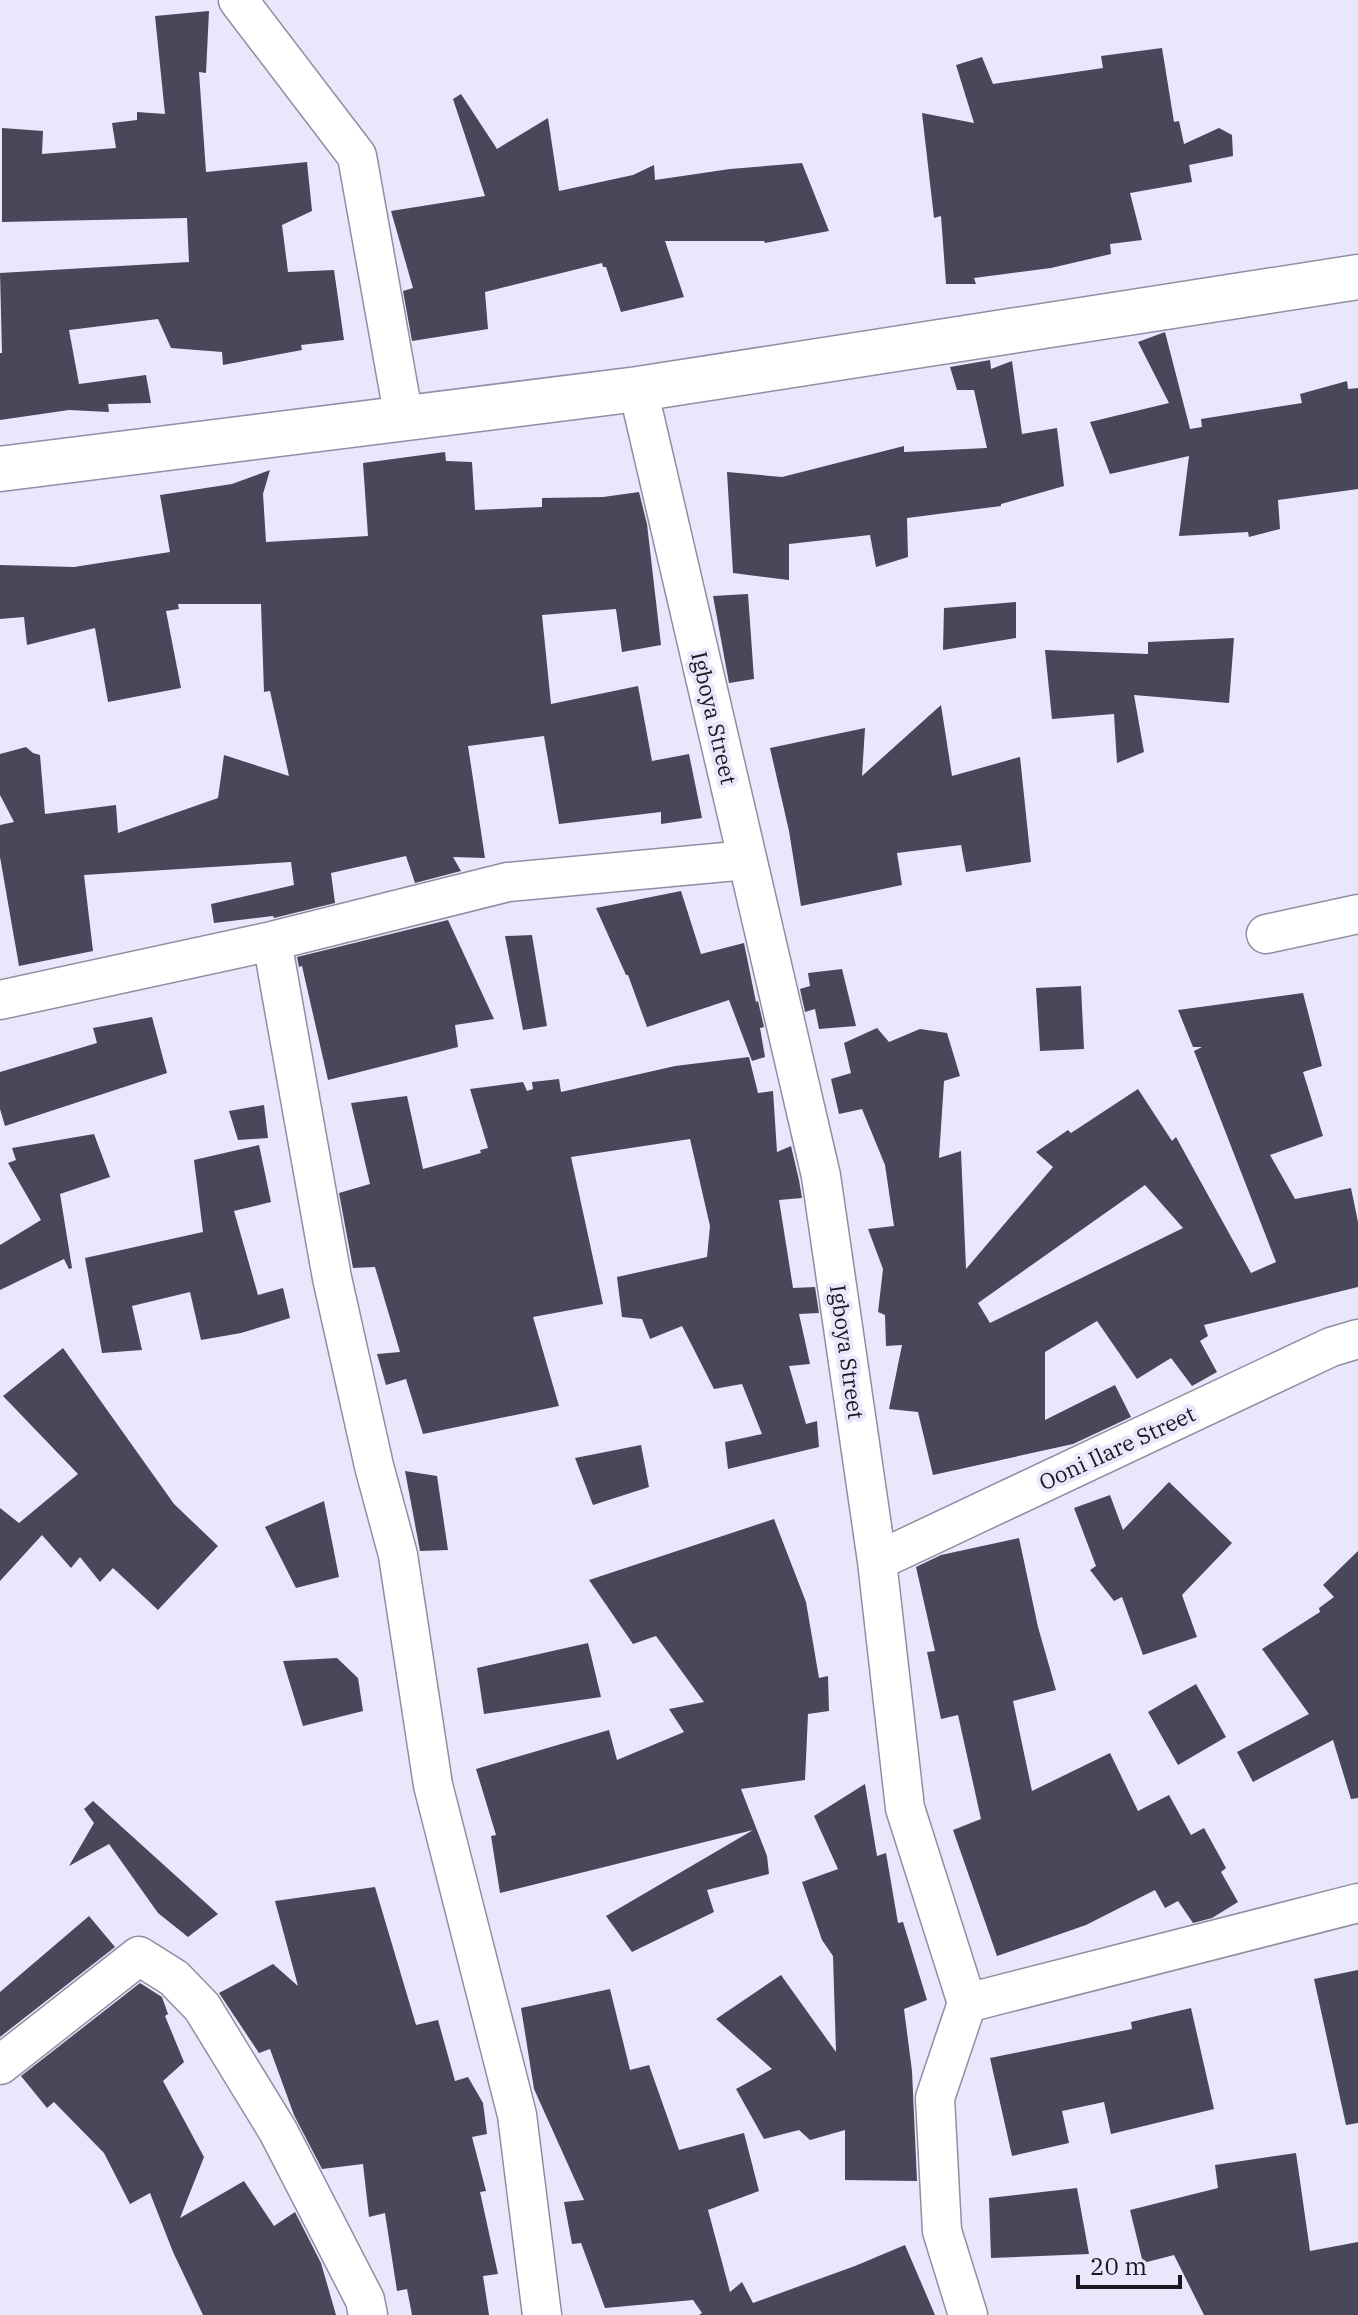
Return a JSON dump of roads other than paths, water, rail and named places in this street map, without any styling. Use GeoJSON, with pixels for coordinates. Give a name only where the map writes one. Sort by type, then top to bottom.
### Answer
{"type":"FeatureCollection","features":[{"type":"Feature","properties":{"kind":"main road"},"geometry":{"type":"LineString","coordinates":[[0,469],[638,389],[1358,277]]}},
{"type":"Feature","properties":{"kind":"street"},"geometry":{"type":"LineString","coordinates":[[238,0],[357,156],[404,419]]}},
{"type":"Feature","properties":{"kind":"street","name":"Igboya Street"},"geometry":{"type":"LineString","coordinates":[[638,389],[821,1176],[877,1561],[905,1808],[967,2003]]}},
{"type":"Feature","properties":{"kind":"street"},"geometry":{"type":"LineString","coordinates":[[0,1000],[272,941],[508,882],[747,860]]}},
{"type":"Feature","properties":{"kind":"street"},"geometry":{"type":"LineString","coordinates":[[1266,934],[1358,914]]}},
{"type":"Feature","properties":{"kind":"street"},"geometry":{"type":"LineString","coordinates":[[272,941],[332,1278],[374,1466],[398,1555],[433,1785],[517,2115],[542,2315]]}},
{"type":"Feature","properties":{"kind":"street","name":"Ooni Ilare Street"},"geometry":{"type":"LineString","coordinates":[[877,1561],[1331,1347],[1358,1339]]}},
{"type":"Feature","properties":{"kind":"street"},"geometry":{"type":"LineString","coordinates":[[968,2315],[942,2231],[935,2098],[967,2003],[1358,1903]]}},
{"type":"Feature","properties":{"kind":"street"},"geometry":{"type":"LineString","coordinates":[[0,2065],[139,1956],[174,1978],[202,2007],[278,2131],[365,2300],[368,2315]]}}]}
